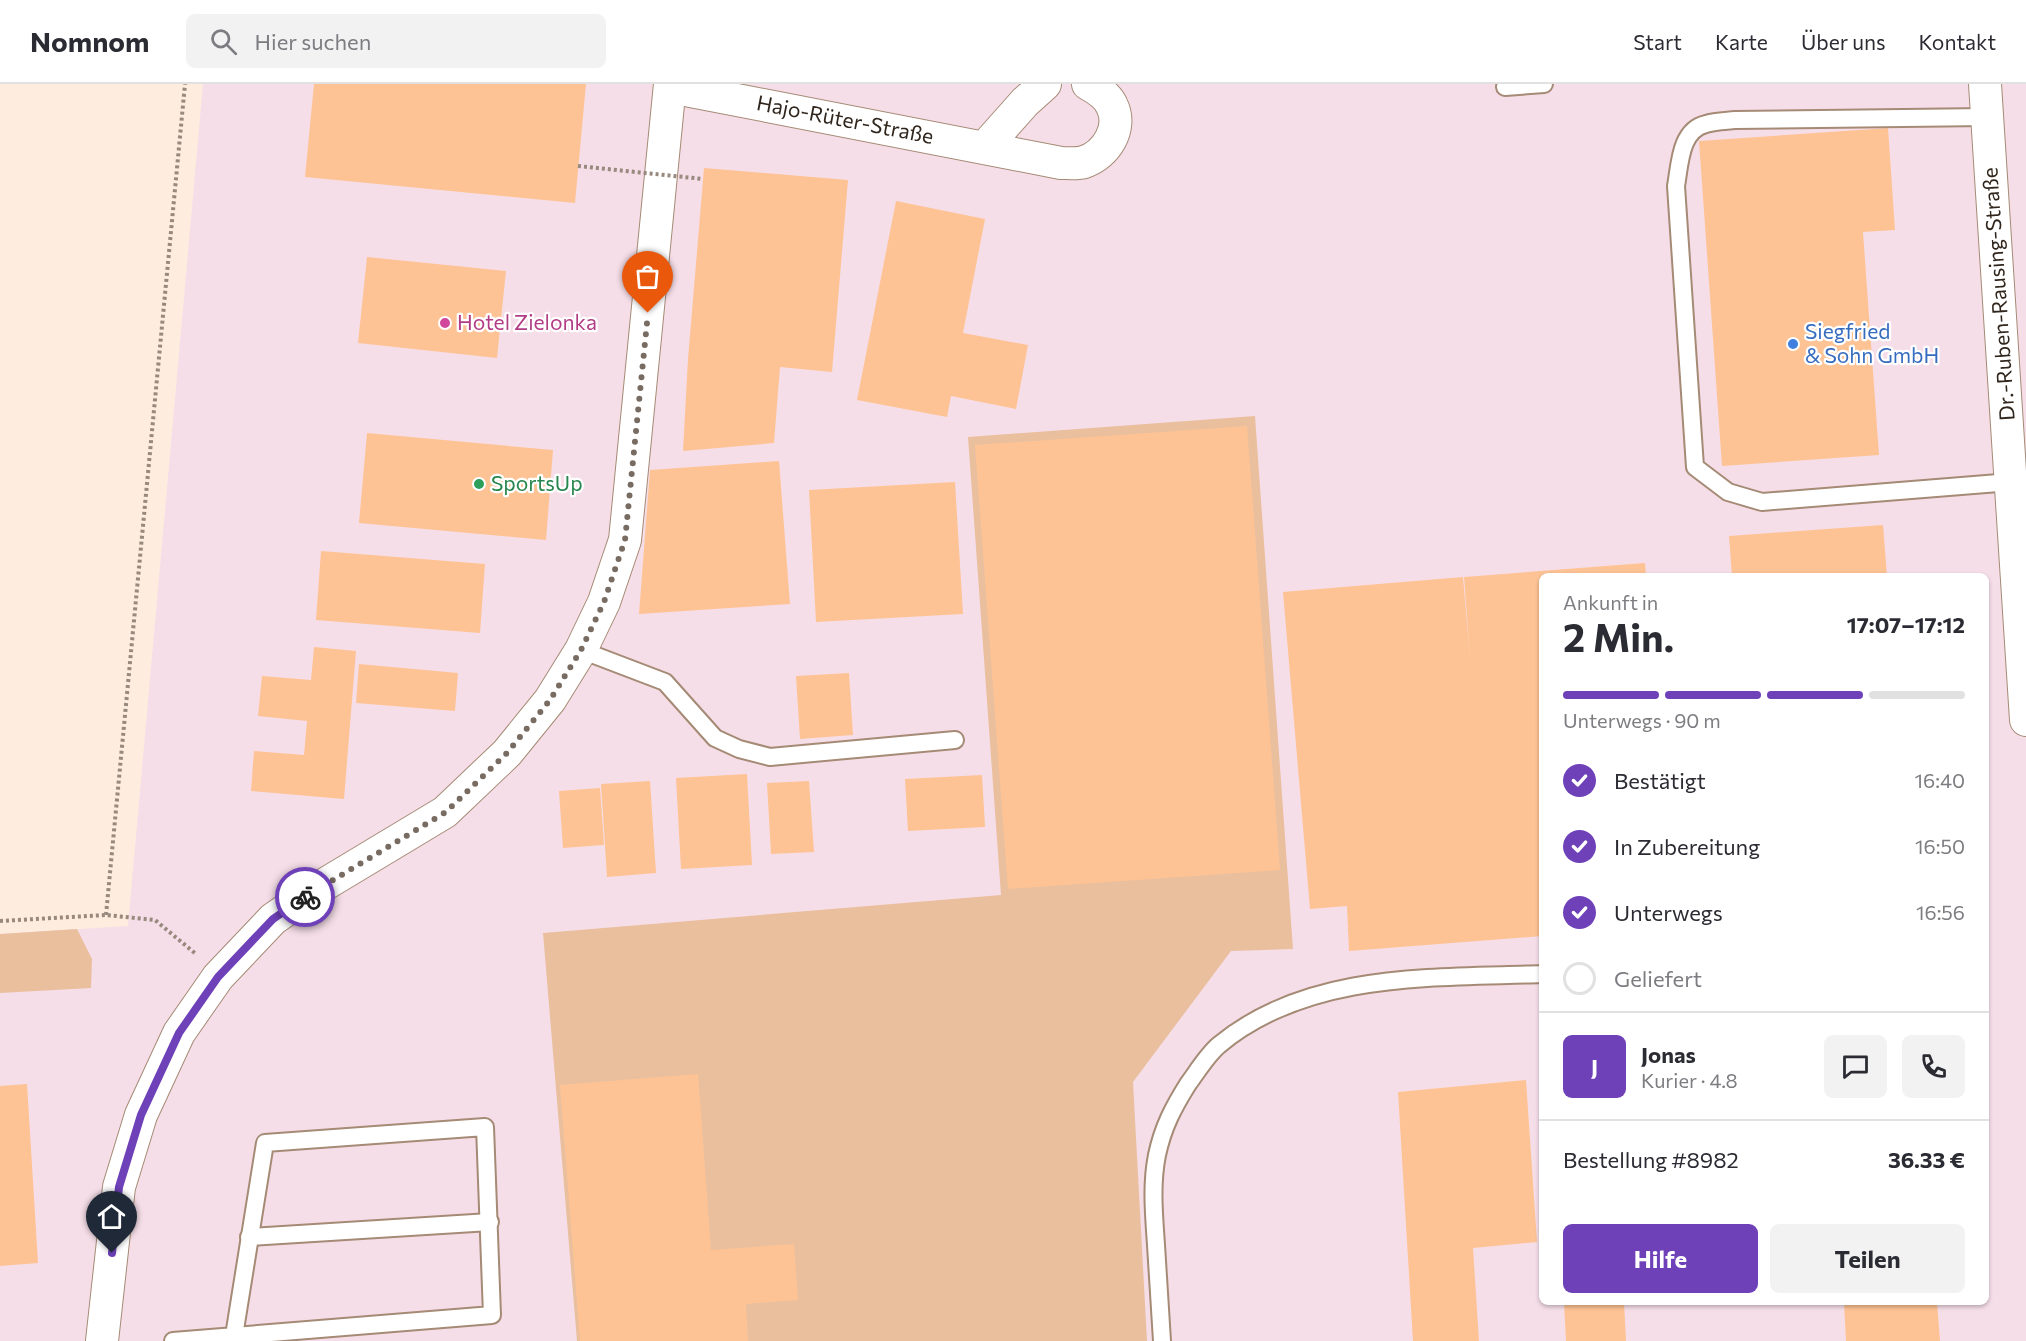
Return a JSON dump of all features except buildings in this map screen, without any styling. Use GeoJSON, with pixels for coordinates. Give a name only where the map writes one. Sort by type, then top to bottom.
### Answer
{"type":"FeatureCollection","features":[{"type":"Feature","properties":{"kind":"street"},"geometry":{"type":"LineString","coordinates":[[985,147],[1045,84]]}},
{"type":"Feature","properties":{"kind":"street","name":"Hajo-Rüter-Straße"},"geometry":{"type":"LineString","coordinates":[[102,1341],[119,1187],[141,1115],[179,1033],[218,977],[273,919],[312,892],[446,812],[507,753],[550,700],[581,650],[604,602],[625,540],[670,85],[1061,163],[1084,162],[1103,152],[1113,136],[1115,123],[1112,106],[1101,91],[1088,84]]}},
{"type":"Feature","properties":{"kind":"street","name":"Dr.-Ruben-Rausing-Straße"},"geometry":{"type":"LineString","coordinates":[[1985,84],[2023,637],[2026,720]]}},
{"type":"Feature","properties":{"kind":"lane"},"geometry":{"type":"LineString","coordinates":[[1505,87],[1544,84]]}},
{"type":"Feature","properties":{"kind":"lane"},"geometry":{"type":"LineString","coordinates":[[1987,117],[1735,120],[1705,124],[1692,131],[1683,146],[1676,186],[1695,467],[1728,492],[1762,502],[2011,482]]}},
{"type":"Feature","properties":{"kind":"lane"},"geometry":{"type":"LineString","coordinates":[[581,650],[665,682],[715,738],[739,749],[770,758],[955,740]]}},
{"type":"Feature","properties":{"kind":"lane"},"geometry":{"type":"LineString","coordinates":[[1162,1341],[1153,1193],[1157,1155],[1170,1112],[1193,1077],[1218,1046],[1251,1023],[1290,1004],[1348,987],[1401,979],[1539,974]]}},
{"type":"Feature","properties":{"kind":"lane"},"geometry":{"type":"LineString","coordinates":[[173,1341],[492,1315],[485,1127],[265,1143],[234,1336]]}},
{"type":"Feature","properties":{"kind":"lane"},"geometry":{"type":"LineString","coordinates":[[249,1237],[490,1222]]}},
{"type":"Feature","properties":{"kind":"path"},"geometry":{"type":"LineString","coordinates":[[105,915],[185,84]]}},
{"type":"Feature","properties":{"kind":"path"},"geometry":{"type":"LineString","coordinates":[[578,166],[704,179]]}},
{"type":"Feature","properties":{"kind":"path"},"geometry":{"type":"LineString","coordinates":[[0,921],[105,915],[155,920],[201,958],[218,977]]}},
{"type":"Feature","properties":{"kind":"shaded area"},"geometry":{"type":"Polygon","coordinates":[[[203,84],[2026,84],[2026,1341],[0,1341],[0,934],[128,926],[203,84]]]}},
{"type":"Feature","properties":{"kind":"shaded area"},"geometry":{"type":"Polygon","coordinates":[[[1255,416],[1293,949],[1231,951],[1133,1082],[1147,1341],[577,1341],[543,933],[1001,895],[968,437],[1255,416]]]}},
{"type":"Feature","properties":{"kind":"shaded area"},"geometry":{"type":"Polygon","coordinates":[[[77,929],[92,959],[91,988],[0,993],[0,934],[77,929]]]}},
{"type":"Feature","properties":{"kind":"way so far"},"geometry":{"type":"LineString","coordinates":[[305,897],[446,812],[507,753],[550,700],[581,650],[604,602],[625,540],[648,313]]}},
{"type":"Feature","properties":{"kind":"place","name":"Hotel Zielonka"},"geometry":{"type":"Point","coordinates":[445,323]}},
{"type":"Feature","properties":{"kind":"place","name":"Siegfried & Sohn GmbH"},"geometry":{"type":"Point","coordinates":[1793,344]}},
{"type":"Feature","properties":{"kind":"place","name":"SportsUp"},"geometry":{"type":"Point","coordinates":[479,484]}},
{"type":"Feature","properties":{"kind":"route"},"geometry":{"type":"LineString","coordinates":[[112,1253],[119,1187],[141,1115],[179,1033],[218,977],[273,919],[305,897]]}}]}
